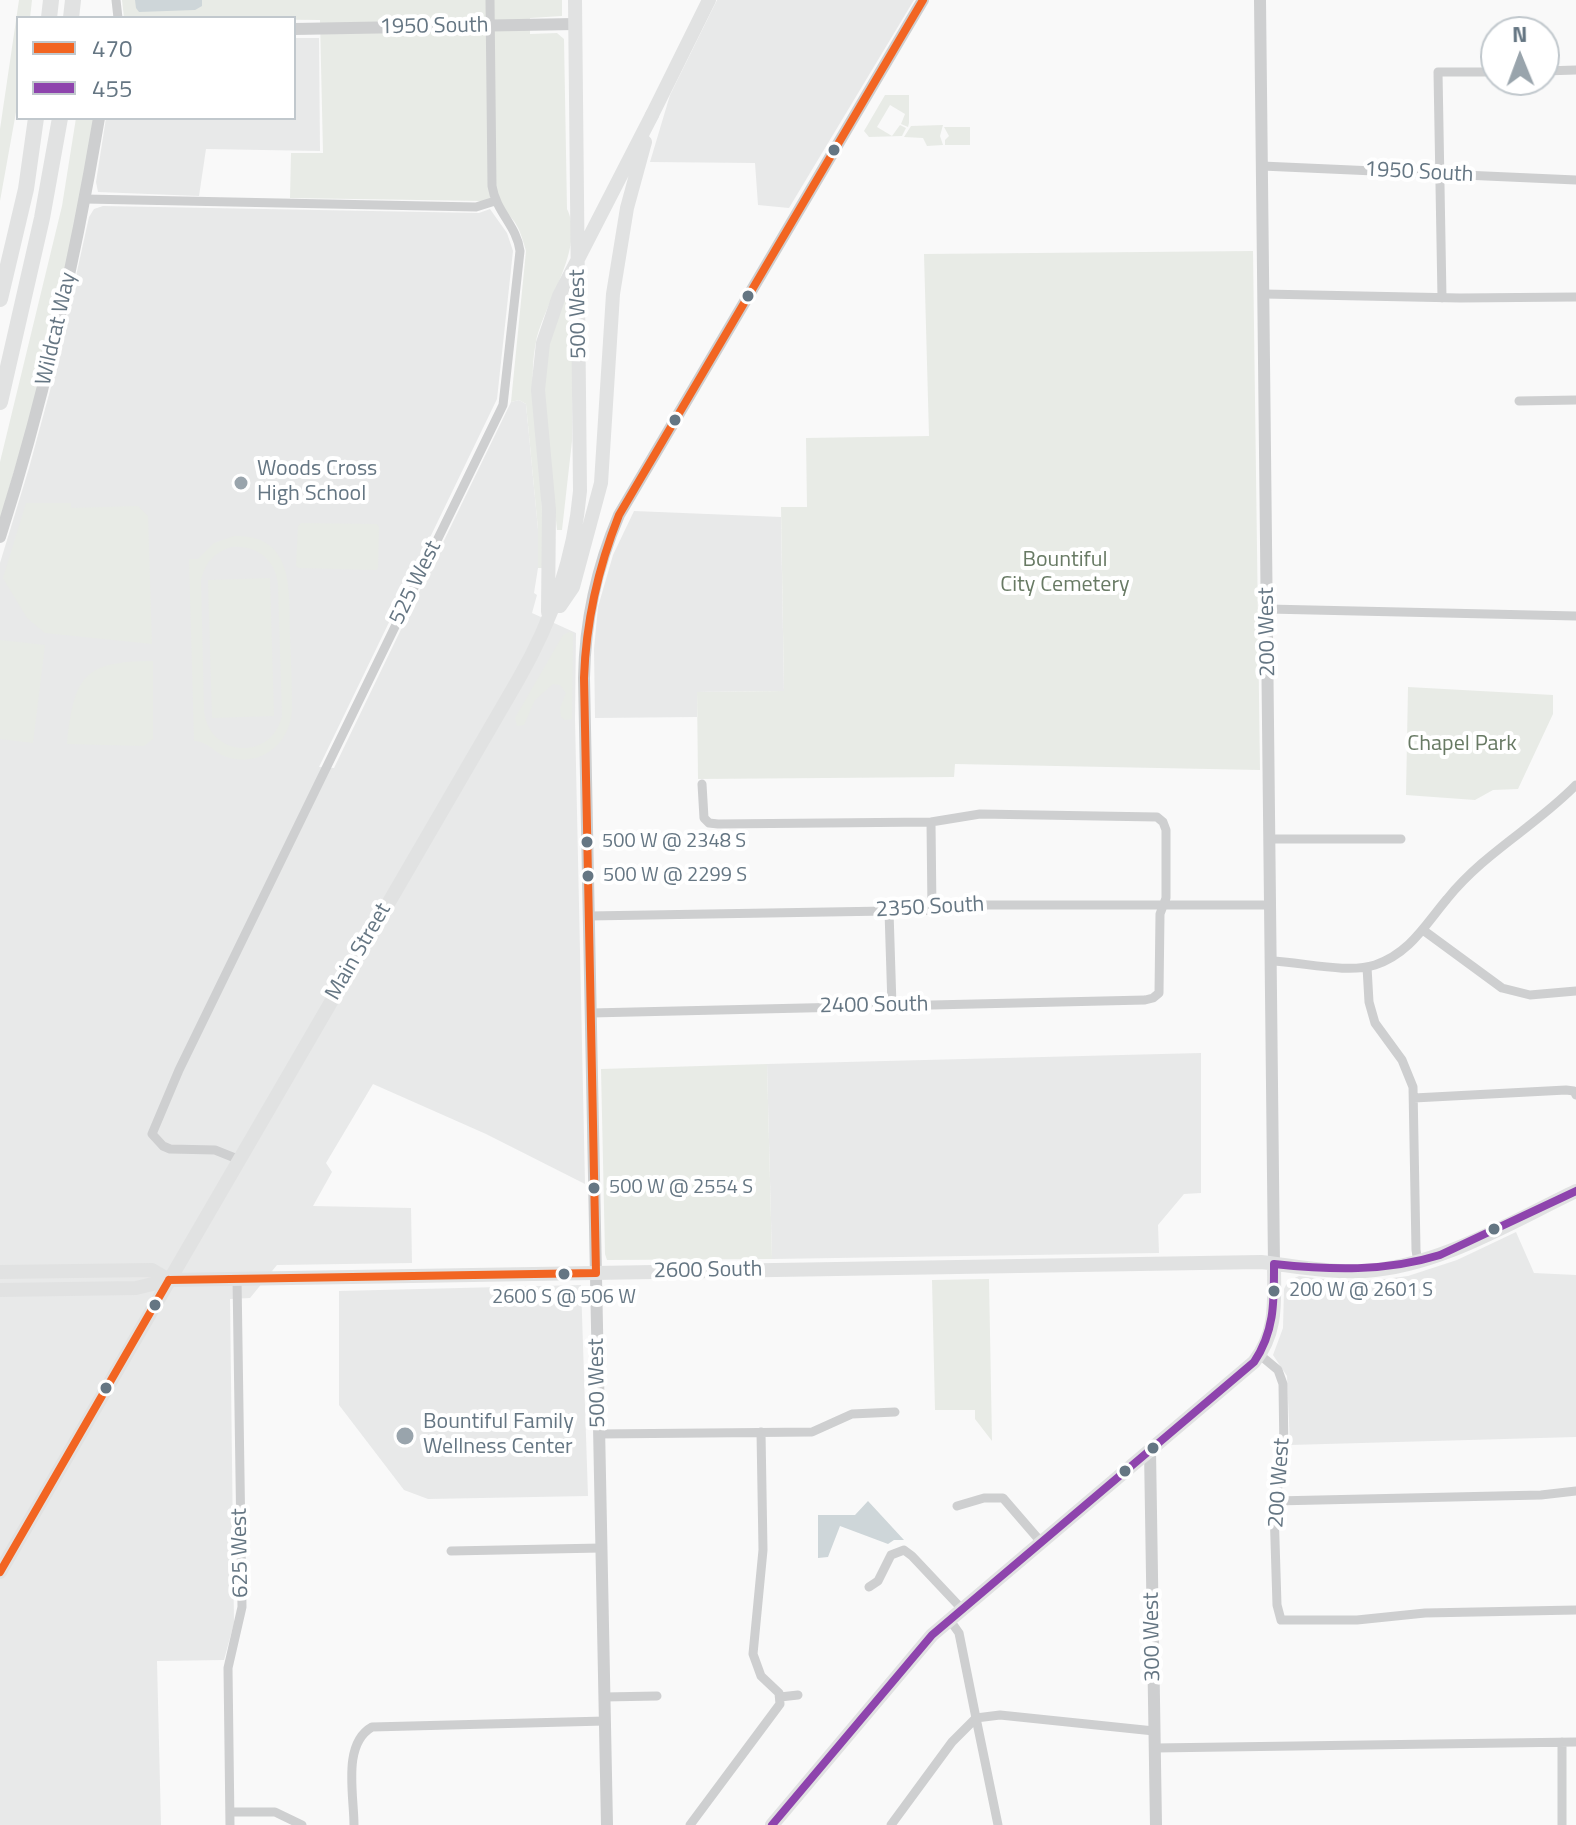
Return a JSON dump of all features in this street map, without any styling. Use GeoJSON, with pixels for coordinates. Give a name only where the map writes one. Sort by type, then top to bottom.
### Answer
{"type":"FeatureCollection","features":[{"type":"Feature","properties":{"kind":"highway"},"geometry":{"type":"LineString","coordinates":[[0,299],[26,189],[36,120]]}},
{"type":"Feature","properties":{"kind":"highway"},"geometry":{"type":"LineString","coordinates":[[0,402],[42,218],[60,120]]}},
{"type":"Feature","properties":{"kind":"main road","name":"500 West"},"geometry":{"type":"LineString","coordinates":[[547,623],[570,556],[580,491],[575,0]]}},
{"type":"Feature","properties":{"kind":"main road"},"geometry":{"type":"LineString","coordinates":[[547,623],[549,510],[538,390],[543,343],[559,296],[709,0]]}},
{"type":"Feature","properties":{"kind":"main road"},"geometry":{"type":"LineString","coordinates":[[547,623],[573,587],[601,483],[613,294],[627,208],[652,115]]}},
{"type":"Feature","properties":{"kind":"main road","name":"Main Street"},"geometry":{"type":"LineString","coordinates":[[1,1569],[511,692],[547,623]]}},
{"type":"Feature","properties":{"kind":"main road","name":"2600 South"},"geometry":{"type":"LineString","coordinates":[[0,1272],[152,1270],[169,1280],[1274,1264],[1363,1271],[1418,1262],[1467,1243],[1576,1191]]}},
{"type":"Feature","properties":{"kind":"main road"},"geometry":{"type":"LineString","coordinates":[[772,1825],[923,1644],[961,1608],[1260,1355],[1274,1321],[1274,1264]]}},
{"type":"Feature","properties":{"kind":"main road"},"geometry":{"type":"LineString","coordinates":[[0,1290],[136,1288],[169,1280]]}},
{"type":"Feature","properties":{"kind":"street","name":"525 West"},"geometry":{"type":"LineString","coordinates":[[240,1160],[215,1150],[170,1149],[152,1134],[192,1044],[503,405],[520,251],[515,231],[495,201],[492,180],[490,0]]}},
{"type":"Feature","properties":{"kind":"street","name":"500 West"},"geometry":{"type":"LineString","coordinates":[[607,1825],[586,636],[594,585],[619,515],[923,0]]}},
{"type":"Feature","properties":{"kind":"street","name":"200 West"},"geometry":{"type":"LineString","coordinates":[[1260,0],[1274,1264]]}},
{"type":"Feature","properties":{"kind":"street","name":"1950 South"},"geometry":{"type":"LineString","coordinates":[[296,29],[575,24]]}},
{"type":"Feature","properties":{"kind":"street"},"geometry":{"type":"LineString","coordinates":[[1442,298],[1438,72],[1480,72]]}},
{"type":"Feature","properties":{"kind":"street","name":"Wildcat Way"},"geometry":{"type":"LineString","coordinates":[[0,537],[50,363],[99,120]]}},
{"type":"Feature","properties":{"kind":"street","name":"1950 South"},"geometry":{"type":"LineString","coordinates":[[1262,166],[1576,180]]}},
{"type":"Feature","properties":{"kind":"street"},"geometry":{"type":"LineString","coordinates":[[85,199],[476,207],[495,201]]}},
{"type":"Feature","properties":{"kind":"street"},"geometry":{"type":"LineString","coordinates":[[1264,294],[1576,297]]}},
{"type":"Feature","properties":{"kind":"street"},"geometry":{"type":"LineString","coordinates":[[1519,401],[1576,400]]}},
{"type":"Feature","properties":{"kind":"street"},"geometry":{"type":"LineString","coordinates":[[1268,609],[1576,616]]}},
{"type":"Feature","properties":{"kind":"street"},"geometry":{"type":"LineString","coordinates":[[702,784],[703,815],[706,821],[718,824],[931,822],[980,814],[1149,815],[1161,819],[1166,830],[1166,898],[1163,905]]}},
{"type":"Feature","properties":{"kind":"street"},"geometry":{"type":"LineString","coordinates":[[1271,961],[1367,967],[1402,952],[1465,878],[1519,831],[1549,812],[1576,785]]}},
{"type":"Feature","properties":{"kind":"street"},"geometry":{"type":"LineString","coordinates":[[931,822],[932,911]]}},
{"type":"Feature","properties":{"kind":"street"},"geometry":{"type":"LineString","coordinates":[[1270,839],[1401,839]]}},
{"type":"Feature","properties":{"kind":"street","name":"2350 South"},"geometry":{"type":"LineString","coordinates":[[589,916],[932,911],[981,905],[1271,905]]}},
{"type":"Feature","properties":{"kind":"street","name":"2400 South"},"geometry":{"type":"LineString","coordinates":[[591,1013],[1145,1000],[1157,996],[1160,985],[1160,914],[1163,905]]}},
{"type":"Feature","properties":{"kind":"street"},"geometry":{"type":"LineString","coordinates":[[889,911],[892,1006]]}},
{"type":"Feature","properties":{"kind":"street"},"geometry":{"type":"LineString","coordinates":[[1423,930],[1502,988],[1530,995],[1576,991]]}},
{"type":"Feature","properties":{"kind":"street"},"geometry":{"type":"LineString","coordinates":[[1367,967],[1369,1002],[1375,1023],[1411,1078],[1418,1262]]}},
{"type":"Feature","properties":{"kind":"street"},"geometry":{"type":"LineString","coordinates":[[1414,1098],[1575,1093]]}},
{"type":"Feature","properties":{"kind":"street","name":"625 West"},"geometry":{"type":"LineString","coordinates":[[230,1825],[228,1668],[242,1607],[237,1278]]}},
{"type":"Feature","properties":{"kind":"street","name":"200 West"},"geometry":{"type":"LineString","coordinates":[[1260,1355],[1278,1370],[1283,1384],[1284,1459],[1275,1501],[1277,1605],[1281,1620],[1357,1620],[1425,1613],[1576,1610]]}},
{"type":"Feature","properties":{"kind":"street"},"geometry":{"type":"LineString","coordinates":[[599,1434],[812,1432],[852,1414],[895,1412]]}},
{"type":"Feature","properties":{"kind":"street"},"geometry":{"type":"LineString","coordinates":[[690,1825],[777,1710],[780,1697],[777,1690],[761,1676],[753,1654],[763,1550],[761,1432]]}},
{"type":"Feature","properties":{"kind":"street","name":"300 West"},"geometry":{"type":"LineString","coordinates":[[1150,1450],[1156,1825]]}},
{"type":"Feature","properties":{"kind":"street"},"geometry":{"type":"LineString","coordinates":[[1275,1501],[1533,1496],[1576,1491]]}},
{"type":"Feature","properties":{"kind":"street"},"geometry":{"type":"LineString","coordinates":[[957,1506],[984,1498],[1003,1498],[1041,1542]]}},
{"type":"Feature","properties":{"kind":"street"},"geometry":{"type":"LineString","coordinates":[[451,1551],[601,1548]]}},
{"type":"Feature","properties":{"kind":"street"},"geometry":{"type":"LineString","coordinates":[[869,1587],[878,1581],[891,1555],[904,1550],[961,1608]]}},
{"type":"Feature","properties":{"kind":"street"},"geometry":{"type":"LineString","coordinates":[[949,1619],[959,1633],[998,1825]]}},
{"type":"Feature","properties":{"kind":"street"},"geometry":{"type":"LineString","coordinates":[[780,1697],[798,1695]]}},
{"type":"Feature","properties":{"kind":"street"},"geometry":{"type":"LineString","coordinates":[[604,1697],[657,1696]]}},
{"type":"Feature","properties":{"kind":"street"},"geometry":{"type":"LineString","coordinates":[[891,1825],[952,1742],[976,1718],[1000,1715],[1154,1731]]}},
{"type":"Feature","properties":{"kind":"street"},"geometry":{"type":"LineString","coordinates":[[354,1825],[353,1753],[363,1734],[382,1725],[605,1721]]}},
{"type":"Feature","properties":{"kind":"street"},"geometry":{"type":"LineString","coordinates":[[1562,1742],[1562,1825]]}},
{"type":"Feature","properties":{"kind":"street"},"geometry":{"type":"LineString","coordinates":[[1155,1748],[1576,1742]]}},
{"type":"Feature","properties":{"kind":"street"},"geometry":{"type":"LineString","coordinates":[[230,1812],[275,1812],[302,1825]]}},
{"type":"Feature","properties":{"kind":"shaded area"},"geometry":{"type":"Polygon","coordinates":[[[135,0],[202,0],[202,6],[195,10],[139,12],[135,0]]]}},
{"type":"Feature","properties":{"kind":"shaded area"},"geometry":{"type":"Polygon","coordinates":[[[717,0],[914,0],[789,208],[758,205],[755,163],[650,162],[670,95],[717,0]]]}},
{"type":"Feature","properties":{"kind":"shaded area"},"geometry":{"type":"Polygon","coordinates":[[[296,38],[319,38],[320,151],[206,149],[199,196],[98,192],[96,182],[106,120],[296,120],[296,38]]]}},
{"type":"Feature","properties":{"kind":"shaded area"},"geometry":{"type":"Polygon","coordinates":[[[103,206],[479,213],[490,209],[507,233],[513,251],[497,399],[319,767],[334,768],[511,402],[519,400],[526,404],[538,529],[538,568],[534,593],[537,595],[532,613],[576,633],[575,719],[585,1184],[486,1134],[373,1084],[326,1163],[332,1172],[313,1206],[411,1208],[412,1263],[277,1265],[250,1298],[230,1299],[234,1623],[224,1660],[157,1661],[161,1825],[0,1825],[0,563],[54,376],[89,217],[94,209],[103,206]]]}},
{"type":"Feature","properties":{"kind":"shaded area"},"geometry":{"type":"Polygon","coordinates":[[[634,511],[781,517],[784,691],[697,692],[697,717],[595,718],[594,649],[598,607],[613,555],[634,511]]]}},
{"type":"Feature","properties":{"kind":"shaded area"},"geometry":{"type":"Polygon","coordinates":[[[1201,1053],[1201,1193],[1184,1194],[1158,1225],[1159,1253],[772,1259],[767,1064],[1201,1053]]]}},
{"type":"Feature","properties":{"kind":"shaded area"},"geometry":{"type":"Polygon","coordinates":[[[1516,1232],[1534,1273],[1576,1275],[1576,1437],[1290,1445],[1287,1376],[1273,1355],[1283,1328],[1284,1289],[1288,1281],[1299,1276],[1369,1281],[1408,1276],[1457,1260],[1516,1232]]]}},
{"type":"Feature","properties":{"kind":"shaded area"},"geometry":{"type":"Polygon","coordinates":[[[581,1285],[588,1496],[428,1499],[404,1490],[339,1405],[339,1291],[581,1285]]]}},
{"type":"Feature","properties":{"kind":"shaded area"},"geometry":{"type":"Polygon","coordinates":[[[868,1501],[904,1540],[894,1540],[888,1544],[840,1526],[828,1557],[818,1558],[818,1515],[855,1515],[868,1501]]]}},
{"type":"Feature","properties":{"kind":"green space"},"geometry":{"type":"Polygon","coordinates":[[[19,0],[32,0],[30,16],[17,16],[19,0]]]}},
{"type":"Feature","properties":{"kind":"green space"},"geometry":{"type":"Polygon","coordinates":[[[122,0],[562,0],[562,16],[530,18],[530,34],[557,33],[564,39],[567,209],[571,224],[568,257],[540,327],[534,355],[533,394],[541,492],[542,568],[538,568],[538,529],[526,404],[519,400],[511,402],[526,251],[512,219],[501,209],[483,201],[290,198],[291,153],[323,153],[320,20],[296,20],[296,16],[124,16],[122,0]]]}},
{"type":"Feature","properties":{"kind":"green space"},"geometry":{"type":"Polygon","coordinates":[[[16,20],[16,112],[0,201],[0,129],[16,20]]]}},
{"type":"Feature","properties":{"kind":"green space"},"geometry":{"type":"Polygon","coordinates":[[[885,95],[909,95],[908,127],[901,124],[905,114],[890,105],[877,127],[892,136],[900,125],[906,128],[902,136],[869,137],[864,131],[885,95]]]}},
{"type":"Feature","properties":{"kind":"green space"},"geometry":{"type":"Polygon","coordinates":[[[76,120],[94,120],[67,263],[33,407],[0,519],[0,462],[62,206],[76,120]]]}},
{"type":"Feature","properties":{"kind":"green space"},"geometry":{"type":"Polygon","coordinates":[[[943,125],[940,136],[943,145],[927,146],[923,138],[904,137],[911,126],[943,125]]]}},
{"type":"Feature","properties":{"kind":"green space"},"geometry":{"type":"Polygon","coordinates":[[[944,127],[970,127],[970,145],[945,145],[949,136],[944,127]]]}},
{"type":"Feature","properties":{"kind":"green space","name":"Bountiful City Cemetery"},"geometry":{"type":"Polygon","coordinates":[[[1253,251],[1260,770],[955,764],[954,777],[698,779],[697,692],[784,691],[781,507],[807,507],[806,438],[929,436],[924,254],[1253,251]]]}},
{"type":"Feature","properties":{"kind":"green space"},"geometry":{"type":"Polygon","coordinates":[[[566,294],[572,294],[572,441],[562,530],[557,530],[544,405],[545,354],[566,294]]]}},
{"type":"Feature","properties":{"kind":"green space"},"geometry":{"type":"Polygon","coordinates":[[[26,503],[71,503],[71,508],[138,506],[148,516],[152,644],[45,633],[27,618],[3,578],[26,503]]]}},
{"type":"Feature","properties":{"kind":"green space"},"geometry":{"type":"Polygon","coordinates":[[[301,523],[377,524],[378,568],[299,568],[296,566],[298,526],[301,523]]]}},
{"type":"Feature","properties":{"kind":"green space"},"geometry":{"type":"Polygon","coordinates":[[[234,536],[254,538],[268,544],[278,555],[288,584],[292,690],[290,721],[280,742],[272,750],[251,759],[227,757],[194,741],[189,559],[198,559],[214,543],[234,536]],[[232,547],[216,555],[205,568],[201,580],[204,711],[208,726],[217,738],[241,748],[254,747],[266,741],[276,731],[282,716],[276,576],[264,556],[241,547],[232,547]]]}},
{"type":"Feature","properties":{"kind":"green space"},"geometry":{"type":"Polygon","coordinates":[[[270,578],[274,716],[212,718],[208,580],[270,578]]]}},
{"type":"Feature","properties":{"kind":"green space"},"geometry":{"type":"Polygon","coordinates":[[[573,633],[572,719],[561,717],[560,708],[566,693],[560,685],[553,684],[535,700],[524,725],[517,726],[515,718],[563,635],[573,633]]]}},
{"type":"Feature","properties":{"kind":"green space"},"geometry":{"type":"Polygon","coordinates":[[[0,640],[45,645],[33,743],[0,739],[0,640]]]}},
{"type":"Feature","properties":{"kind":"green space"},"geometry":{"type":"Polygon","coordinates":[[[153,661],[153,739],[144,746],[67,744],[74,703],[86,677],[111,665],[153,661]]]}},
{"type":"Feature","properties":{"kind":"green space","name":"Chapel Park"},"geometry":{"type":"Polygon","coordinates":[[[1408,687],[1553,695],[1553,714],[1518,789],[1493,790],[1475,800],[1406,795],[1408,687]]]}},
{"type":"Feature","properties":{"kind":"green space"},"geometry":{"type":"Polygon","coordinates":[[[767,1064],[772,1259],[607,1260],[601,1069],[767,1064]]]}},
{"type":"Feature","properties":{"kind":"green space"},"geometry":{"type":"Polygon","coordinates":[[[989,1279],[992,1441],[975,1419],[975,1410],[935,1410],[932,1280],[989,1279]]]}},
{"type":"Feature","properties":{"kind":"transit line","name":"470"},"geometry":{"type":"LineString","coordinates":[[596,1273],[584,678],[590,615],[599,575],[619,515],[923,0]]}},
{"type":"Feature","properties":{"kind":"transit line","name":"455"},"geometry":{"type":"LineString","coordinates":[[1274,1264],[1358,1268],[1419,1261],[1440,1255],[1576,1191]]}},
{"type":"Feature","properties":{"kind":"transit line","name":"455"},"geometry":{"type":"LineString","coordinates":[[772,1825],[932,1635],[1254,1362],[1270,1327],[1274,1264]]}},
{"type":"Feature","properties":{"kind":"transit line","name":"470"},"geometry":{"type":"LineString","coordinates":[[169,1280],[596,1273]]}},
{"type":"Feature","properties":{"kind":"transit line","name":"470"},"geometry":{"type":"LineString","coordinates":[[0,1572],[169,1280]]}},
{"type":"Feature","properties":{"kind":"place","name":"Woods Cross High School"},"geometry":{"type":"Point","coordinates":[241,483]}},
{"type":"Feature","properties":{"kind":"place","name":"500 W @ 2348 S"},"geometry":{"type":"Point","coordinates":[587,842]}},
{"type":"Feature","properties":{"kind":"place","name":"500 W @ 2299 S"},"geometry":{"type":"Point","coordinates":[588,876]}},
{"type":"Feature","properties":{"kind":"place","name":"500 W @ 2554 S"},"geometry":{"type":"Point","coordinates":[594,1188]}},
{"type":"Feature","properties":{"kind":"place","name":"2600 S @ 506 W"},"geometry":{"type":"Point","coordinates":[564,1274]}},
{"type":"Feature","properties":{"kind":"place","name":"200 W @ 2601 S"},"geometry":{"type":"Point","coordinates":[1274,1291]}},
{"type":"Feature","properties":{"kind":"place","name":"Bountiful Family Wellness Center"},"geometry":{"type":"Point","coordinates":[405,1436]}}]}
